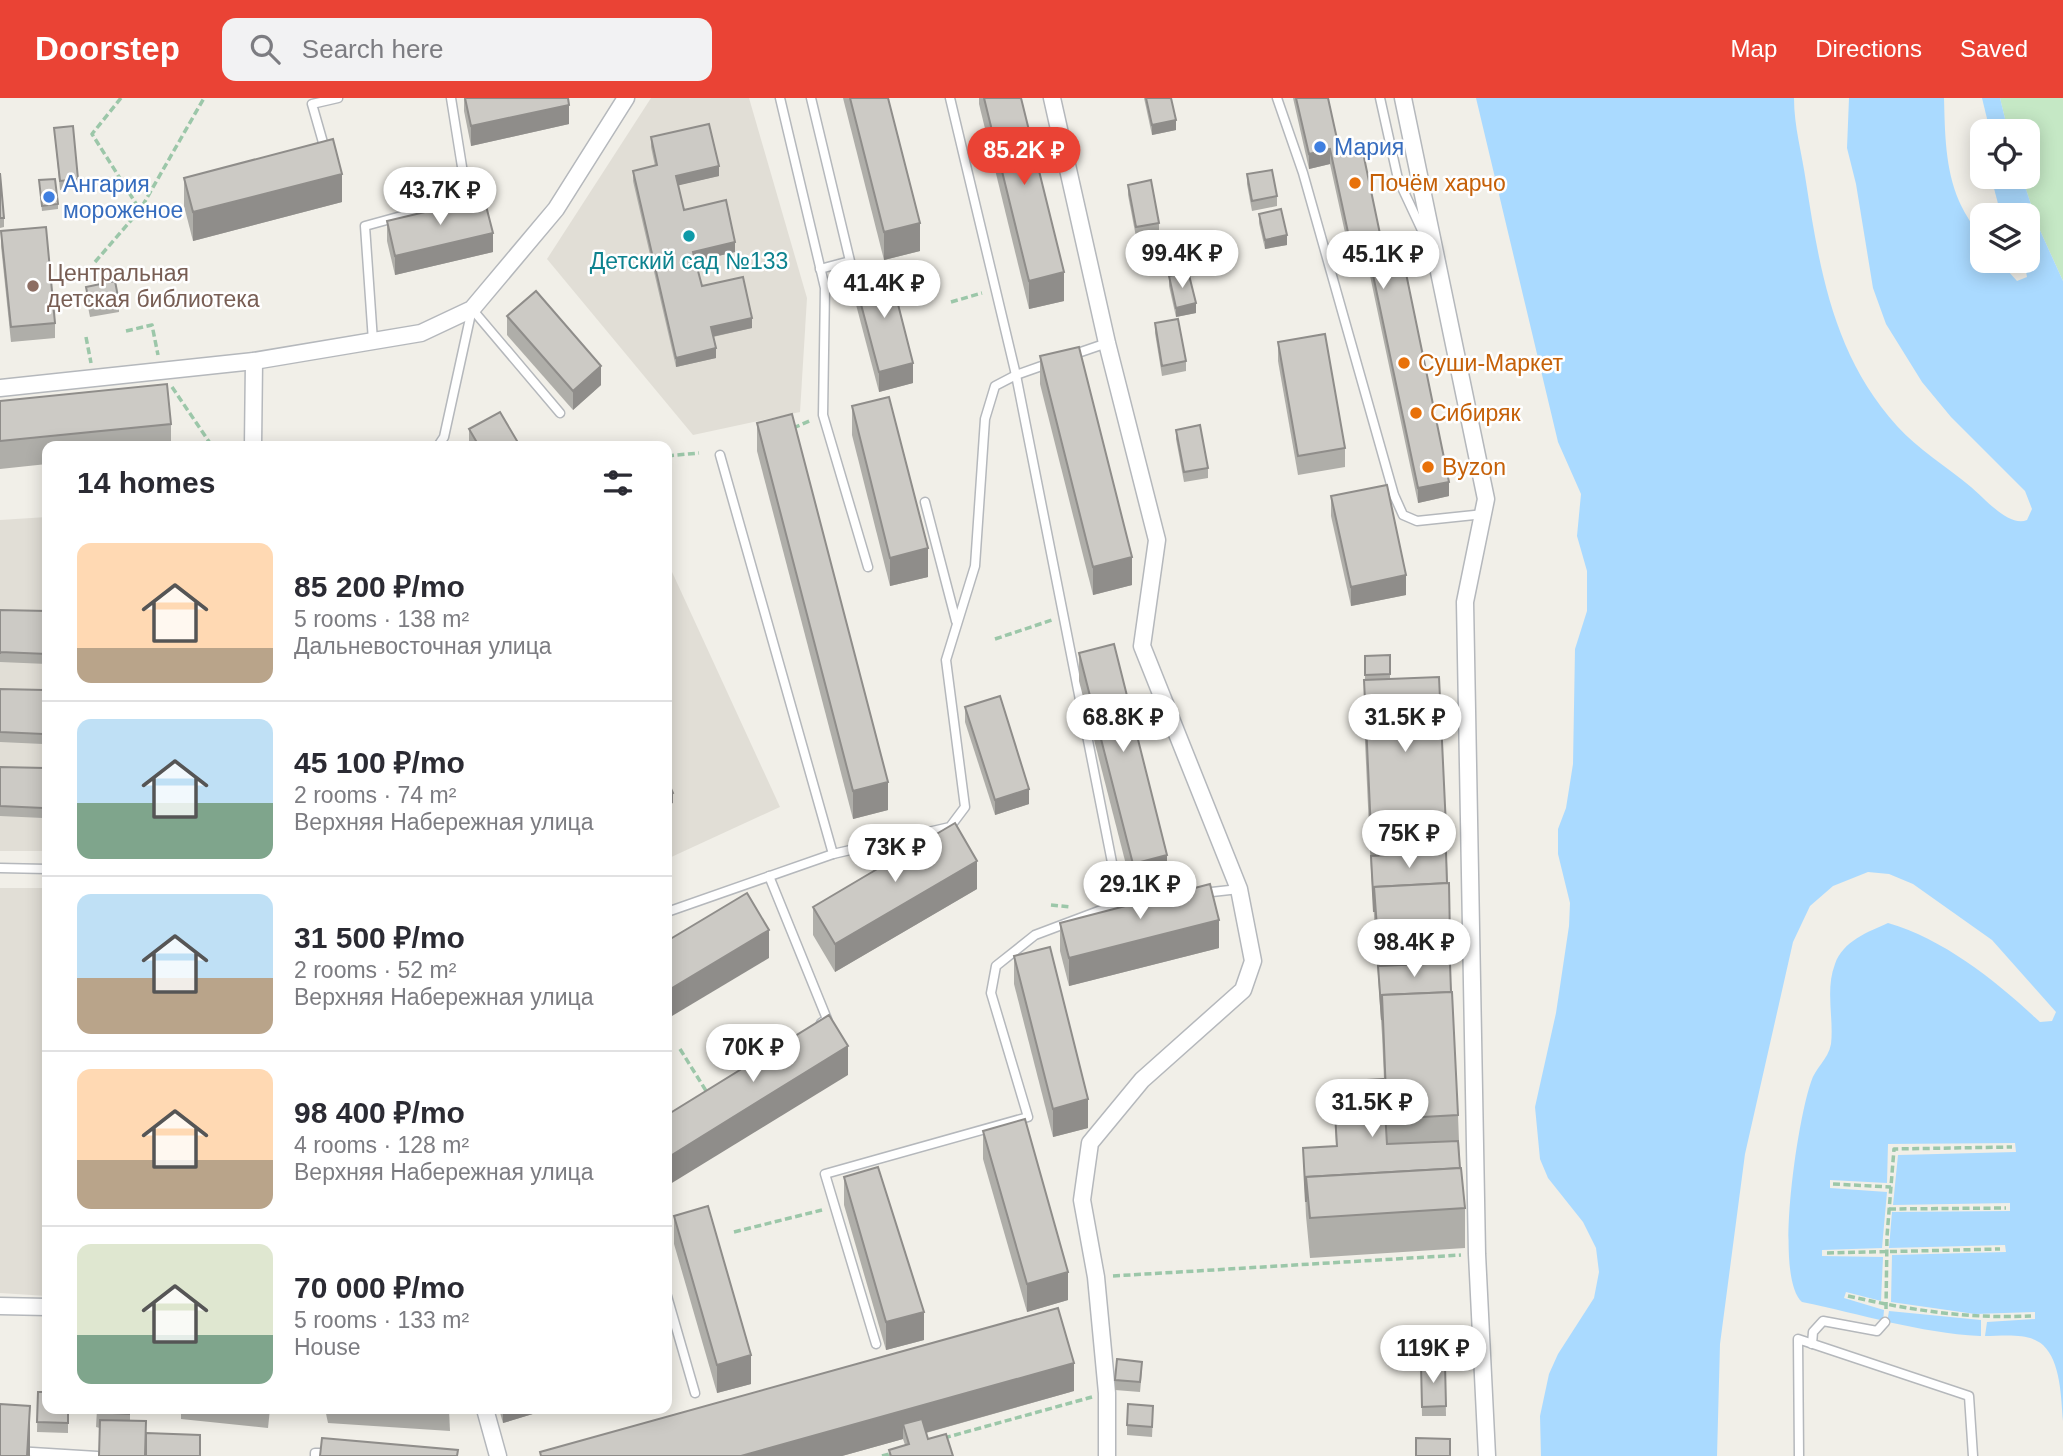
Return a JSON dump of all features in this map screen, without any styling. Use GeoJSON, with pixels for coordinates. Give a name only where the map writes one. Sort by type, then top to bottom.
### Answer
{"type":"FeatureCollection","features":[{"type":"Feature","properties":{"kind":"street"},"geometry":{"type":"LineString","coordinates":[[0,388],[254,362],[421,333],[472,309],[556,209],[626,98]]}},
{"type":"Feature","properties":{"kind":"street"},"geometry":{"type":"LineString","coordinates":[[1052,98],[1107,343],[1157,540],[1142,646],[1239,889],[1253,961],[1242,990],[1142,1080],[1090,1143],[1082,1200],[1096,1277],[1107,1393],[1107,1456]]}},
{"type":"Feature","properties":{"kind":"street"},"geometry":{"type":"LineString","coordinates":[[1403,98],[1486,499],[1465,603],[1477,1254],[1487,1456]]}},
{"type":"Feature","properties":{"kind":"street"},"geometry":{"type":"LineString","coordinates":[[253,441],[254,362]]}},
{"type":"Feature","properties":{"kind":"street"},"geometry":{"type":"LineString","coordinates":[[0,1307],[42,1307]]}},
{"type":"Feature","properties":{"kind":"street"},"geometry":{"type":"LineString","coordinates":[[486,1414],[498,1456]]}},
{"type":"Feature","properties":{"kind":"lane"},"geometry":{"type":"LineString","coordinates":[[311,149],[324,146],[312,104],[338,98]]}},
{"type":"Feature","properties":{"kind":"lane"},"geometry":{"type":"LineString","coordinates":[[373,341],[365,226],[467,198],[451,98]]}},
{"type":"Feature","properties":{"kind":"lane"},"geometry":{"type":"LineString","coordinates":[[780,98],[825,288],[823,415],[868,567]]}},
{"type":"Feature","properties":{"kind":"lane"},"geometry":{"type":"LineString","coordinates":[[811,98],[850,261],[820,269]]}},
{"type":"Feature","properties":{"kind":"lane"},"geometry":{"type":"LineString","coordinates":[[950,98],[1016,375],[1121,903]]}},
{"type":"Feature","properties":{"kind":"lane"},"geometry":{"type":"LineString","coordinates":[[1277,98],[1303,173],[1399,505],[1404,514],[1417,521],[1483,514]]}},
{"type":"Feature","properties":{"kind":"lane"},"geometry":{"type":"LineString","coordinates":[[1380,98],[1398,179],[1437,262]]}},
{"type":"Feature","properties":{"kind":"lane"},"geometry":{"type":"LineString","coordinates":[[472,309],[560,413]]}},
{"type":"Feature","properties":{"kind":"lane"},"geometry":{"type":"LineString","coordinates":[[442,441],[472,309]]}},
{"type":"Feature","properties":{"kind":"lane"},"geometry":{"type":"LineString","coordinates":[[672,910],[832,854],[950,827],[965,807],[946,660],[975,566],[985,419],[996,386],[1016,375],[1107,343]]}},
{"type":"Feature","properties":{"kind":"lane"},"geometry":{"type":"LineString","coordinates":[[720,455],[832,854]]}},
{"type":"Feature","properties":{"kind":"lane"},"geometry":{"type":"LineString","coordinates":[[926,502],[957,624]]}},
{"type":"Feature","properties":{"kind":"lane"},"geometry":{"type":"LineString","coordinates":[[0,868],[42,869]]}},
{"type":"Feature","properties":{"kind":"lane"},"geometry":{"type":"LineString","coordinates":[[769,876],[827,1019],[816,1026]]}},
{"type":"Feature","properties":{"kind":"lane"},"geometry":{"type":"LineString","coordinates":[[1198,894],[1239,889]]}},
{"type":"Feature","properties":{"kind":"lane"},"geometry":{"type":"LineString","coordinates":[[876,1344],[825,1174],[1028,1117],[991,993],[996,966],[1035,935],[1121,903],[1172,897]]}},
{"type":"Feature","properties":{"kind":"lane"},"geometry":{"type":"LineString","coordinates":[[672,1313],[695,1393]]}},
{"type":"Feature","properties":{"kind":"lane"},"geometry":{"type":"LineString","coordinates":[[1812,1344],[1813,1332],[1823,1321],[1877,1331],[1885,1322]]}},
{"type":"Feature","properties":{"kind":"lane"},"geometry":{"type":"LineString","coordinates":[[1799,1456],[1798,1339],[1969,1396],[1973,1456]]}},
{"type":"Feature","properties":{"kind":"lane"},"geometry":{"type":"LineString","coordinates":[[0,1450],[97,1456]]}},
{"type":"Feature","properties":{"kind":"lane"},"geometry":{"type":"LineString","coordinates":[[315,1456],[315,1453],[342,1454]]}},
{"type":"Feature","properties":{"kind":"path"},"geometry":{"type":"LineString","coordinates":[[121,98],[92,134],[140,210]]}},
{"type":"Feature","properties":{"kind":"path"},"geometry":{"type":"LineString","coordinates":[[95,262],[140,210],[204,98]]}},
{"type":"Feature","properties":{"kind":"path"},"geometry":{"type":"LineString","coordinates":[[951,302],[996,289]]}},
{"type":"Feature","properties":{"kind":"path"},"geometry":{"type":"LineString","coordinates":[[125,331],[152,325],[161,371],[209,441]]}},
{"type":"Feature","properties":{"kind":"path"},"geometry":{"type":"LineString","coordinates":[[86,337],[92,365]]}},
{"type":"Feature","properties":{"kind":"path"},"geometry":{"type":"LineString","coordinates":[[788,430],[823,415]]}},
{"type":"Feature","properties":{"kind":"path"},"geometry":{"type":"LineString","coordinates":[[672,456],[699,453]]}},
{"type":"Feature","properties":{"kind":"path"},"geometry":{"type":"LineString","coordinates":[[995,639],[1064,616]]}},
{"type":"Feature","properties":{"kind":"path"},"geometry":{"type":"LineString","coordinates":[[1051,905],[1075,908]]}},
{"type":"Feature","properties":{"kind":"path"},"geometry":{"type":"LineString","coordinates":[[680,1049],[708,1094]]}},
{"type":"Feature","properties":{"kind":"path"},"geometry":{"type":"LineString","coordinates":[[1885,1322],[1886,1252],[1894,1149],[2012,1147]]}},
{"type":"Feature","properties":{"kind":"path"},"geometry":{"type":"LineString","coordinates":[[1833,1184],[1891,1187]]}},
{"type":"Feature","properties":{"kind":"path"},"geometry":{"type":"LineString","coordinates":[[1889,1209],[2006,1208]]}},
{"type":"Feature","properties":{"kind":"path"},"geometry":{"type":"LineString","coordinates":[[734,1232],[822,1210]]}},
{"type":"Feature","properties":{"kind":"path"},"geometry":{"type":"LineString","coordinates":[[1827,1253],[2000,1249]]}},
{"type":"Feature","properties":{"kind":"path"},"geometry":{"type":"LineString","coordinates":[[1096,1277],[1477,1254]]}},
{"type":"Feature","properties":{"kind":"path"},"geometry":{"type":"LineString","coordinates":[[1848,1296],[1887,1305],[1985,1318],[2031,1316]]}},
{"type":"Feature","properties":{"kind":"path"},"geometry":{"type":"LineString","coordinates":[[939,1440],[1107,1393]]}},
{"type":"Feature","properties":{"kind":"path"},"geometry":{"type":"LineString","coordinates":[[881,1456],[894,1452]]}},
{"type":"Feature","properties":{"kind":"shaded area"},"geometry":{"type":"Polygon","coordinates":[[[651,98],[749,98],[807,298],[800,412],[693,435],[547,259],[651,98]]]}},
{"type":"Feature","properties":{"kind":"shaded area"},"geometry":{"type":"Polygon","coordinates":[[[42,517],[42,851],[0,851],[0,520],[42,517]]]}},
{"type":"Feature","properties":{"kind":"shaded area"},"geometry":{"type":"Polygon","coordinates":[[[672,572],[780,807],[672,857],[672,572]]]}},
{"type":"Feature","properties":{"kind":"shaded area"},"geometry":{"type":"Polygon","coordinates":[[[0,888],[42,888],[42,1296],[0,1293],[0,888]]]}},
{"type":"Feature","properties":{"kind":"green space"},"geometry":{"type":"Polygon","coordinates":[[[2000,98],[2063,98],[2063,281],[2040,230],[2040,203],[2030,203],[2026,189],[2040,189],[2040,119],[2005,119],[2000,98]]]}},
{"type":"Feature","properties":{"kind":"water"},"geometry":{"type":"Polygon","coordinates":[[[1476,98],[1794,98],[1797,130],[1824,280],[1844,342],[1858,371],[1876,399],[1905,434],[1998,511],[2020,521],[2027,520],[2032,509],[2025,491],[1951,417],[1922,382],[1886,324],[1873,288],[1856,184],[1847,148],[1849,98],[1944,98],[1948,163],[1954,189],[1970,221],[1970,273],[2010,273],[2017,281],[2027,277],[2026,273],[2040,273],[2040,230],[2063,281],[2063,1421],[2057,1370],[2049,1352],[2037,1341],[2021,1336],[1957,1334],[1890,1322],[1802,1302],[1794,1287],[1789,1262],[1789,1231],[1795,1161],[1811,1082],[1831,1044],[1832,974],[1844,949],[1857,938],[1888,923],[1930,940],[1970,964],[2040,1022],[2052,1021],[2056,1012],[1992,940],[1913,884],[1889,874],[1868,872],[1833,886],[1810,906],[1793,942],[1745,1154],[1720,1344],[1717,1456],[1541,1456],[1540,1416],[1549,1374],[1558,1354],[1594,1298],[1599,1272],[1596,1248],[1583,1222],[1548,1178],[1540,1159],[1535,1107],[1556,1013],[1569,926],[1570,903],[1558,854],[1558,829],[1566,808],[1573,764],[1575,649],[1587,611],[1587,571],[1577,536],[1581,494],[1558,442],[1476,98]]]}},
{"type":"Feature","properties":{"kind":"water"},"geometry":{"type":"Polygon","coordinates":[[[1982,98],[2000,98],[2005,119],[1987,119],[1982,98]]]}},
{"type":"Feature","properties":{"kind":"water"},"geometry":{"type":"Polygon","coordinates":[[[1994,189],[2026,189],[2030,203],[1998,203],[1994,189]]]}},
{"type":"Feature","properties":{"kind":"pier"},"geometry":{"type":"Polygon","coordinates":[[[2015,1143],[2016,1152],[1898,1155],[1893,1205],[2010,1203],[2010,1211],[1892,1212],[1889,1248],[2005,1245],[2006,1252],[1892,1255],[1891,1302],[1975,1314],[2035,1312],[2035,1319],[1987,1322],[1985,1336],[1981,1336],[1981,1320],[1889,1311],[1887,1323],[1883,1322],[1884,1310],[1844,1298],[1846,1292],[1881,1301],[1883,1257],[1822,1256],[1822,1250],[1882,1248],[1887,1192],[1830,1188],[1830,1180],[1887,1183],[1888,1144],[2015,1143]]]}},
{"type":"Feature","properties":{"kind":"building"},"geometry":{"type":"Polygon","coordinates":[[[465,98],[568,98],[569,105],[471,126],[465,98]]]}},
{"type":"Feature","properties":{"kind":"building"},"geometry":{"type":"Polygon","coordinates":[[[850,98],[888,98],[920,223],[884,232],[850,98]]]}},
{"type":"Feature","properties":{"kind":"building"},"geometry":{"type":"Polygon","coordinates":[[[984,98],[1021,98],[1064,272],[1029,281],[984,98]]]}},
{"type":"Feature","properties":{"kind":"building"},"geometry":{"type":"Polygon","coordinates":[[[1146,98],[1171,98],[1176,120],[1152,125],[1146,98]]]}},
{"type":"Feature","properties":{"kind":"building"},"geometry":{"type":"Polygon","coordinates":[[[1296,98],[1328,98],[1339,148],[1361,143],[1384,253],[1401,249],[1449,482],[1418,488],[1369,256],[1354,260],[1330,149],[1309,154],[1296,98]]]}},
{"type":"Feature","properties":{"kind":"building","name":"Детский сад №133"},"geometry":{"type":"Polygon","coordinates":[[[709,124],[719,166],[676,176],[684,210],[726,200],[735,242],[693,252],[702,286],[743,277],[752,318],[711,327],[716,348],[676,358],[633,171],[657,165],[651,137],[709,124]]]}},
{"type":"Feature","properties":{"kind":"building"},"geometry":{"type":"Polygon","coordinates":[[[73,126],[78,179],[60,181],[54,128],[73,126]]]}},
{"type":"Feature","properties":{"kind":"building"},"geometry":{"type":"Polygon","coordinates":[[[333,139],[342,174],[193,212],[184,178],[333,139]]]}},
{"type":"Feature","properties":{"kind":"building"},"geometry":{"type":"Polygon","coordinates":[[[1272,170],[1277,196],[1252,201],[1247,174],[1272,170]]]}},
{"type":"Feature","properties":{"kind":"building"},"geometry":{"type":"Polygon","coordinates":[[[0,173],[4,218],[0,218],[0,173]]]}},
{"type":"Feature","properties":{"kind":"building","name":"Ангария мороженое"},"geometry":{"type":"Polygon","coordinates":[[[55,179],[58,204],[42,206],[39,180],[55,179]]]}},
{"type":"Feature","properties":{"kind":"building"},"geometry":{"type":"Polygon","coordinates":[[[1151,180],[1159,223],[1136,227],[1128,185],[1151,180]]]}},
{"type":"Feature","properties":{"kind":"building"},"geometry":{"type":"Polygon","coordinates":[[[484,198],[493,233],[395,256],[387,221],[484,198]]]}},
{"type":"Feature","properties":{"kind":"building"},"geometry":{"type":"Polygon","coordinates":[[[1281,209],[1287,235],[1265,240],[1259,214],[1281,209]]]}},
{"type":"Feature","properties":{"kind":"building"},"geometry":{"type":"Polygon","coordinates":[[[46,227],[55,323],[11,327],[1,231],[46,227]]]}},
{"type":"Feature","properties":{"kind":"building"},"geometry":{"type":"Polygon","coordinates":[[[889,269],[913,363],[879,372],[854,278],[889,269]]]}},
{"type":"Feature","properties":{"kind":"building"},"geometry":{"type":"Polygon","coordinates":[[[1188,271],[1196,303],[1176,308],[1169,276],[1188,271]]]}},
{"type":"Feature","properties":{"kind":"building"},"geometry":{"type":"Polygon","coordinates":[[[115,281],[119,302],[90,307],[86,287],[115,281]]]}},
{"type":"Feature","properties":{"kind":"building"},"geometry":{"type":"Polygon","coordinates":[[[536,291],[601,366],[573,391],[507,316],[536,291]]]}},
{"type":"Feature","properties":{"kind":"building"},"geometry":{"type":"Polygon","coordinates":[[[1178,319],[1186,361],[1162,366],[1155,323],[1178,319]]]}},
{"type":"Feature","properties":{"kind":"building"},"geometry":{"type":"Polygon","coordinates":[[[1325,334],[1345,448],[1298,456],[1278,342],[1325,334]]]}},
{"type":"Feature","properties":{"kind":"building"},"geometry":{"type":"Polygon","coordinates":[[[1079,347],[1132,557],[1093,567],[1040,356],[1079,347]]]}},
{"type":"Feature","properties":{"kind":"building"},"geometry":{"type":"Polygon","coordinates":[[[167,384],[171,424],[0,441],[0,401],[167,384]]]}},
{"type":"Feature","properties":{"kind":"building"},"geometry":{"type":"Polygon","coordinates":[[[889,397],[928,548],[890,558],[852,406],[889,397]]]}},
{"type":"Feature","properties":{"kind":"building"},"geometry":{"type":"Polygon","coordinates":[[[500,412],[517,441],[476,441],[469,429],[500,412]]]}},
{"type":"Feature","properties":{"kind":"building"},"geometry":{"type":"Polygon","coordinates":[[[792,414],[888,782],[853,791],[757,423],[792,414]]]}},
{"type":"Feature","properties":{"kind":"building"},"geometry":{"type":"Polygon","coordinates":[[[1200,425],[1208,468],[1184,472],[1176,430],[1200,425]]]}},
{"type":"Feature","properties":{"kind":"building"},"geometry":{"type":"Polygon","coordinates":[[[1387,485],[1406,575],[1351,587],[1331,496],[1387,485]]]}},
{"type":"Feature","properties":{"kind":"building"},"geometry":{"type":"Polygon","coordinates":[[[0,610],[42,611],[42,654],[0,652],[0,610]]]}},
{"type":"Feature","properties":{"kind":"building"},"geometry":{"type":"Polygon","coordinates":[[[1114,644],[1167,855],[1133,864],[1079,653],[1114,644]]]}},
{"type":"Feature","properties":{"kind":"building"},"geometry":{"type":"Polygon","coordinates":[[[1390,655],[1390,674],[1365,675],[1365,656],[1390,655]]]}},
{"type":"Feature","properties":{"kind":"building"},"geometry":{"type":"Polygon","coordinates":[[[1439,677],[1446,827],[1371,831],[1364,680],[1439,677]]]}},
{"type":"Feature","properties":{"kind":"building"},"geometry":{"type":"Polygon","coordinates":[[[0,689],[42,690],[42,734],[0,732],[0,689]]]}},
{"type":"Feature","properties":{"kind":"building"},"geometry":{"type":"Polygon","coordinates":[[[1000,696],[1029,789],[995,800],[965,707],[1000,696]]]}},
{"type":"Feature","properties":{"kind":"building"},"geometry":{"type":"Polygon","coordinates":[[[0,767],[42,768],[42,808],[0,806],[0,767]]]}},
{"type":"Feature","properties":{"kind":"building"},"geometry":{"type":"Polygon","coordinates":[[[955,823],[977,861],[835,944],[813,907],[955,823]]]}},
{"type":"Feature","properties":{"kind":"building"},"geometry":{"type":"Polygon","coordinates":[[[1446,852],[1447,883],[1374,887],[1374,912],[1371,856],[1446,852]]]}},
{"type":"Feature","properties":{"kind":"building"},"geometry":{"type":"Polygon","coordinates":[[[1449,883],[1450,938],[1378,941],[1374,887],[1449,883]]]}},
{"type":"Feature","properties":{"kind":"building"},"geometry":{"type":"Polygon","coordinates":[[[1210,884],[1219,920],[1069,958],[1060,923],[1210,884]]]}},
{"type":"Feature","properties":{"kind":"building"},"geometry":{"type":"Polygon","coordinates":[[[747,893],[769,930],[672,988],[672,938],[747,893]]]}},
{"type":"Feature","properties":{"kind":"building"},"geometry":{"type":"Polygon","coordinates":[[[1050,947],[1088,1099],[1053,1109],[1014,956],[1050,947]]]}},
{"type":"Feature","properties":{"kind":"building"},"geometry":{"type":"Polygon","coordinates":[[[1450,963],[1451,992],[1382,995],[1382,1020],[1378,966],[1450,963]]]}},
{"type":"Feature","properties":{"kind":"building"},"geometry":{"type":"Polygon","coordinates":[[[1452,992],[1458,1115],[1387,1119],[1382,995],[1452,992]]]}},
{"type":"Feature","properties":{"kind":"building"},"geometry":{"type":"Polygon","coordinates":[[[829,1015],[848,1046],[672,1155],[672,1112],[829,1015]]]}},
{"type":"Feature","properties":{"kind":"building"},"geometry":{"type":"Polygon","coordinates":[[[1383,1079],[1387,1144],[1458,1141],[1460,1168],[1306,1177],[1306,1202],[1303,1148],[1337,1146],[1333,1082],[1383,1079]]]}},
{"type":"Feature","properties":{"kind":"building"},"geometry":{"type":"Polygon","coordinates":[[[1025,1119],[1068,1272],[1027,1284],[983,1131],[1025,1119]]]}},
{"type":"Feature","properties":{"kind":"building"},"geometry":{"type":"Polygon","coordinates":[[[878,1167],[924,1312],[886,1322],[844,1177],[878,1167]]]}},
{"type":"Feature","properties":{"kind":"building"},"geometry":{"type":"Polygon","coordinates":[[[1461,1168],[1465,1208],[1310,1218],[1306,1177],[1461,1168]]]}},
{"type":"Feature","properties":{"kind":"building"},"geometry":{"type":"Polygon","coordinates":[[[708,1206],[751,1355],[717,1365],[674,1216],[708,1206]]]}},
{"type":"Feature","properties":{"kind":"building"},"geometry":{"type":"Polygon","coordinates":[[[1058,1308],[1074,1363],[741,1456],[541,1456],[540,1452],[1058,1308]]]}},
{"type":"Feature","properties":{"kind":"building"},"geometry":{"type":"Polygon","coordinates":[[[1117,1359],[1142,1362],[1140,1382],[1115,1380],[1117,1359]]]}},
{"type":"Feature","properties":{"kind":"building"},"geometry":{"type":"Polygon","coordinates":[[[1421,1364],[1445,1364],[1446,1406],[1422,1407],[1421,1364]]]}},
{"type":"Feature","properties":{"kind":"building"},"geometry":{"type":"Polygon","coordinates":[[[38,1392],[42,1392],[42,1414],[68,1414],[68,1423],[37,1422],[38,1392]]]}},
{"type":"Feature","properties":{"kind":"building"},"geometry":{"type":"Polygon","coordinates":[[[0,1404],[30,1406],[27,1456],[0,1456],[0,1404]]]}},
{"type":"Feature","properties":{"kind":"building"},"geometry":{"type":"Polygon","coordinates":[[[1128,1404],[1153,1406],[1152,1427],[1127,1425],[1128,1404]]]}},
{"type":"Feature","properties":{"kind":"building"},"geometry":{"type":"Polygon","coordinates":[[[922,1419],[928,1439],[946,1434],[953,1456],[891,1456],[889,1450],[909,1444],[903,1424],[922,1419]]]}},
{"type":"Feature","properties":{"kind":"building"},"geometry":{"type":"Polygon","coordinates":[[[100,1420],[146,1421],[145,1456],[99,1456],[100,1420]]]}},
{"type":"Feature","properties":{"kind":"building"},"geometry":{"type":"Polygon","coordinates":[[[146,1433],[200,1435],[200,1456],[146,1456],[146,1433]]]}},
{"type":"Feature","properties":{"kind":"building"},"geometry":{"type":"Polygon","coordinates":[[[322,1438],[458,1450],[457,1456],[320,1456],[322,1438]]]}},
{"type":"Feature","properties":{"kind":"building"},"geometry":{"type":"Polygon","coordinates":[[[1416,1438],[1450,1439],[1450,1456],[1416,1456],[1416,1438]]]}},
{"type":"Feature","properties":{"kind":"place","name":"Мария"},"geometry":{"type":"Point","coordinates":[1320,147]}},
{"type":"Feature","properties":{"kind":"place","name":"Почём харчо"},"geometry":{"type":"Point","coordinates":[1355,183]}},
{"type":"Feature","properties":{"kind":"place","name":"Ангария мороженое"},"geometry":{"type":"Point","coordinates":[49,197]}},
{"type":"Feature","properties":{"kind":"place","name":"Детский сад №133"},"geometry":{"type":"Point","coordinates":[689,236]}},
{"type":"Feature","properties":{"kind":"place","name":"Центральная детская библиотека"},"geometry":{"type":"Point","coordinates":[33,286]}},
{"type":"Feature","properties":{"kind":"place","name":"Суши-Маркет"},"geometry":{"type":"Point","coordinates":[1404,363]}},
{"type":"Feature","properties":{"kind":"place","name":"Сибиряк"},"geometry":{"type":"Point","coordinates":[1416,413]}},
{"type":"Feature","properties":{"kind":"place","name":"Byzon"},"geometry":{"type":"Point","coordinates":[1428,467]}}]}
